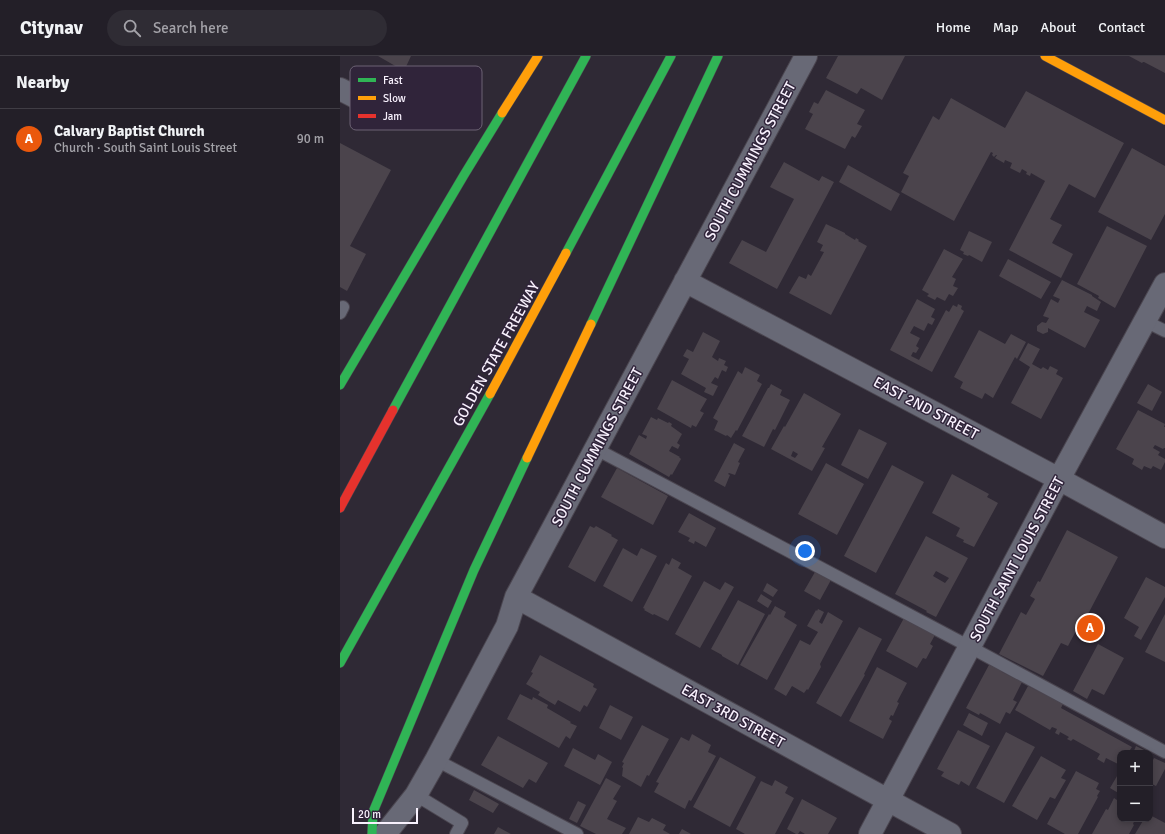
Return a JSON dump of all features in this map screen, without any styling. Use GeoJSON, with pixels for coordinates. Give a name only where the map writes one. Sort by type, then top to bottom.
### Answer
{"type":"FeatureCollection","features":[{"type":"Feature","properties":{"kind":"main road"},"geometry":{"type":"LineString","coordinates":[[340,385],[464,175],[538,56]]}},
{"type":"Feature","properties":{"kind":"main road"},"geometry":{"type":"LineString","coordinates":[[340,508],[586,56]]}},
{"type":"Feature","properties":{"kind":"main road","name":"GOLDEN STATE FREEWAY"},"geometry":{"type":"LineString","coordinates":[[340,663],[508,363],[671,56]]}},
{"type":"Feature","properties":{"kind":"main road"},"geometry":{"type":"LineString","coordinates":[[372,834],[374,812],[474,570],[718,56]]}},
{"type":"Feature","properties":{"kind":"main road"},"geometry":{"type":"LineString","coordinates":[[1045,56],[1165,120]]}},
{"type":"Feature","properties":{"kind":"street","name":"SOUTH CUMMINGS STREET"},"geometry":{"type":"LineString","coordinates":[[385,834],[416,795],[436,760],[507,626],[516,597],[806,56]]}},
{"type":"Feature","properties":{"kind":"street"},"geometry":{"type":"LineString","coordinates":[[340,89],[350,94]]}},
{"type":"Feature","properties":{"kind":"street","name":"EAST 2ND STREET"},"geometry":{"type":"LineString","coordinates":[[686,281],[1165,537]]}},
{"type":"Feature","properties":{"kind":"street","name":"SOUTH SAINT LOUIS STREET"},"geometry":{"type":"LineString","coordinates":[[870,834],[1059,479],[1146,322],[1165,284]]}},
{"type":"Feature","properties":{"kind":"street","name":"EAST 3RD STREET"},"geometry":{"type":"LineString","coordinates":[[516,597],[950,834]]}},
{"type":"Feature","properties":{"kind":"lane"},"geometry":{"type":"LineString","coordinates":[[1146,322],[1165,331]]}},
{"type":"Feature","properties":{"kind":"lane"},"geometry":{"type":"LineString","coordinates":[[596,449],[1165,752]]}},
{"type":"Feature","properties":{"kind":"lane"},"geometry":{"type":"LineString","coordinates":[[436,760],[577,834]]}},
{"type":"Feature","properties":{"kind":"lane"},"geometry":{"type":"LineString","coordinates":[[416,795],[462,823],[456,834]]}},
{"type":"Feature","properties":{"kind":"building"},"geometry":{"type":"Polygon","coordinates":[[[378,56],[411,56],[406,66],[395,66],[378,56]]]}},
{"type":"Feature","properties":{"kind":"building"},"geometry":{"type":"Polygon","coordinates":[[[838,56],[905,56],[882,100],[861,88],[857,94],[826,78],[838,56]]]}},
{"type":"Feature","properties":{"kind":"building"},"geometry":{"type":"Polygon","coordinates":[[[1129,56],[1165,56],[1165,73],[1144,62],[1142,63],[1129,56]]]}},
{"type":"Feature","properties":{"kind":"building"},"geometry":{"type":"Polygon","coordinates":[[[826,90],[865,110],[857,124],[862,126],[855,138],[852,136],[845,149],[805,129],[813,114],[809,112],[814,102],[818,104],[826,90]]]}},
{"type":"Feature","properties":{"kind":"building"},"geometry":{"type":"Polygon","coordinates":[[[1026,91],[1124,143],[1095,198],[1069,184],[1050,219],[1062,225],[1052,243],[1073,254],[1061,278],[1009,250],[1045,181],[1031,173],[1030,176],[1022,169],[1020,173],[1010,168],[1012,163],[1005,160],[1004,163],[995,158],[997,155],[994,157],[992,155],[993,153],[991,152],[954,221],[901,192],[909,176],[903,173],[933,116],[939,120],[951,98],[1005,128],[1026,91]]]}},
{"type":"Feature","properties":{"kind":"building"},"geometry":{"type":"Polygon","coordinates":[[[340,143],[391,170],[350,246],[366,254],[347,291],[340,287],[340,143]]]}},
{"type":"Feature","properties":{"kind":"building"},"geometry":{"type":"Polygon","coordinates":[[[1132,148],[1165,166],[1165,214],[1151,240],[1098,212],[1132,148]]]}},
{"type":"Feature","properties":{"kind":"building"},"geometry":{"type":"Polygon","coordinates":[[[784,162],[819,181],[822,176],[834,182],[777,289],[729,263],[742,240],[766,252],[794,199],[770,187],[784,162]]]}},
{"type":"Feature","properties":{"kind":"building"},"geometry":{"type":"Polygon","coordinates":[[[848,165],[900,194],[891,211],[839,182],[848,165]]]}},
{"type":"Feature","properties":{"kind":"building"},"geometry":{"type":"Polygon","coordinates":[[[826,224],[845,233],[855,240],[856,238],[859,240],[858,241],[867,246],[831,315],[789,293],[799,276],[806,279],[808,274],[811,276],[824,252],[820,251],[823,245],[817,242],[826,224]]]}},
{"type":"Feature","properties":{"kind":"building"},"geometry":{"type":"Polygon","coordinates":[[[1107,226],[1147,246],[1115,308],[1098,298],[1099,296],[1077,284],[1107,226]]]}},
{"type":"Feature","properties":{"kind":"building"},"geometry":{"type":"Polygon","coordinates":[[[969,231],[992,242],[982,262],[969,255],[963,254],[964,252],[960,250],[969,231]]]}},
{"type":"Feature","properties":{"kind":"building"},"geometry":{"type":"Polygon","coordinates":[[[944,249],[963,259],[952,277],[956,279],[953,286],[958,288],[953,296],[949,294],[945,301],[937,297],[935,300],[927,296],[929,294],[922,290],[944,249]]]}},
{"type":"Feature","properties":{"kind":"building"},"geometry":{"type":"Polygon","coordinates":[[[1008,259],[1051,282],[1041,299],[999,276],[1008,259]]]}},
{"type":"Feature","properties":{"kind":"building"},"geometry":{"type":"Polygon","coordinates":[[[1062,280],[1092,295],[1101,302],[1097,311],[1087,306],[1084,312],[1100,320],[1085,348],[1048,328],[1048,332],[1043,334],[1037,331],[1037,326],[1042,322],[1046,323],[1049,318],[1043,316],[1051,299],[1058,303],[1060,299],[1053,296],[1062,280]]]}},
{"type":"Feature","properties":{"kind":"building"},"geometry":{"type":"Polygon","coordinates":[[[917,299],[935,309],[931,317],[935,319],[932,325],[928,323],[924,331],[914,326],[910,333],[920,338],[916,346],[919,348],[916,353],[913,352],[911,356],[919,360],[946,310],[949,312],[953,305],[957,307],[958,304],[962,306],[961,309],[964,311],[932,372],[890,350],[917,299]]]}},
{"type":"Feature","properties":{"kind":"building"},"geometry":{"type":"Polygon","coordinates":[[[979,330],[1005,344],[1011,334],[1026,342],[1017,359],[1015,357],[993,398],[985,393],[982,399],[960,388],[963,382],[954,377],[979,330]]]}},
{"type":"Feature","properties":{"kind":"building"},"geometry":{"type":"Polygon","coordinates":[[[703,332],[720,341],[712,357],[718,361],[719,358],[726,361],[724,365],[728,367],[726,372],[722,370],[718,379],[715,377],[711,383],[718,386],[713,396],[704,392],[706,388],[681,374],[689,359],[683,356],[687,349],[693,352],[703,332]]]}},
{"type":"Feature","properties":{"kind":"building"},"geometry":{"type":"Polygon","coordinates":[[[1028,343],[1040,349],[1032,364],[1041,369],[1043,367],[1048,370],[1050,366],[1058,370],[1056,374],[1063,378],[1041,419],[1011,403],[1030,367],[1019,360],[1028,343]]]}},
{"type":"Feature","properties":{"kind":"building"},"geometry":{"type":"Polygon","coordinates":[[[745,367],[760,375],[757,381],[762,384],[737,431],[736,430],[731,438],[714,430],[718,421],[713,418],[738,371],[742,374],[745,367]]]}},
{"type":"Feature","properties":{"kind":"building"},"geometry":{"type":"Polygon","coordinates":[[[672,380],[707,399],[700,411],[704,413],[696,427],[692,425],[691,428],[657,409],[672,380]]]}},
{"type":"Feature","properties":{"kind":"building"},"geometry":{"type":"Polygon","coordinates":[[[771,384],[782,390],[780,395],[790,400],[775,430],[773,429],[764,447],[742,436],[771,384]]]}},
{"type":"Feature","properties":{"kind":"building"},"geometry":{"type":"Polygon","coordinates":[[[1148,384],[1162,392],[1152,411],[1137,403],[1148,384]]]}},
{"type":"Feature","properties":{"kind":"building"},"geometry":{"type":"Polygon","coordinates":[[[804,393],[841,414],[822,447],[825,448],[812,471],[771,449],[784,426],[785,427],[804,393]],[[793,451],[791,456],[795,458],[798,454],[793,451]]]}},
{"type":"Feature","properties":{"kind":"building"},"geometry":{"type":"Polygon","coordinates":[[[1138,410],[1165,424],[1165,448],[1163,449],[1155,445],[1153,448],[1160,452],[1158,455],[1165,459],[1161,470],[1153,466],[1151,469],[1144,466],[1142,470],[1132,464],[1134,459],[1116,449],[1138,410]]]}},
{"type":"Feature","properties":{"kind":"building"},"geometry":{"type":"Polygon","coordinates":[[[651,417],[657,420],[658,418],[668,423],[669,422],[672,424],[671,426],[682,434],[677,443],[680,445],[678,449],[672,446],[669,451],[681,459],[672,475],[671,474],[669,477],[629,454],[639,435],[646,439],[647,436],[642,434],[651,417]]]}},
{"type":"Feature","properties":{"kind":"building"},"geometry":{"type":"Polygon","coordinates":[[[859,429],[887,443],[868,479],[841,465],[859,429]]]}},
{"type":"Feature","properties":{"kind":"building"},"geometry":{"type":"Polygon","coordinates":[[[734,443],[745,449],[738,462],[740,463],[735,475],[728,474],[730,475],[725,487],[714,481],[734,443]]]}},
{"type":"Feature","properties":{"kind":"building"},"geometry":{"type":"Polygon","coordinates":[[[826,463],[864,484],[837,535],[798,514],[826,463]]]}},
{"type":"Feature","properties":{"kind":"building"},"geometry":{"type":"Polygon","coordinates":[[[892,465],[924,482],[876,573],[844,556],[892,465]]]}},
{"type":"Feature","properties":{"kind":"building"},"geometry":{"type":"Polygon","coordinates":[[[617,468],[668,496],[653,525],[601,497],[617,468]]]}},
{"type":"Feature","properties":{"kind":"building"},"geometry":{"type":"Polygon","coordinates":[[[952,474],[989,494],[987,497],[998,503],[974,547],[963,542],[964,540],[956,536],[960,528],[932,513],[952,474]]]}},
{"type":"Feature","properties":{"kind":"building"},"geometry":{"type":"Polygon","coordinates":[[[689,513],[716,528],[706,547],[695,541],[694,544],[688,541],[690,538],[678,532],[689,513]]]}},
{"type":"Feature","properties":{"kind":"building"},"geometry":{"type":"Polygon","coordinates":[[[590,526],[594,528],[596,526],[618,540],[595,582],[568,567],[590,526]]]}},
{"type":"Feature","properties":{"kind":"building"},"geometry":{"type":"Polygon","coordinates":[[[1067,530],[1118,557],[1087,616],[1085,614],[1068,646],[1061,643],[1043,676],[999,654],[1021,612],[1026,615],[1035,599],[1030,596],[1038,581],[1040,582],[1067,530]]]}},
{"type":"Feature","properties":{"kind":"building"},"geometry":{"type":"Polygon","coordinates":[[[926,536],[968,558],[936,617],[895,594],[926,536]],[[936,571],[933,576],[945,583],[949,578],[936,571]]]}},
{"type":"Feature","properties":{"kind":"building"},"geometry":{"type":"Polygon","coordinates":[[[623,548],[637,556],[641,548],[657,556],[632,602],[603,586],[623,548]]]}},
{"type":"Feature","properties":{"kind":"building"},"geometry":{"type":"Polygon","coordinates":[[[672,558],[681,563],[678,568],[692,576],[668,621],[654,614],[653,615],[643,608],[666,563],[669,565],[672,558]]]}},
{"type":"Feature","properties":{"kind":"building"},"geometry":{"type":"Polygon","coordinates":[[[815,572],[831,580],[820,600],[804,591],[815,572]]]}},
{"type":"Feature","properties":{"kind":"building"},"geometry":{"type":"Polygon","coordinates":[[[1146,577],[1165,587],[1165,597],[1141,640],[1134,636],[1139,627],[1124,618],[1146,577]]]}},
{"type":"Feature","properties":{"kind":"building"},"geometry":{"type":"Polygon","coordinates":[[[704,581],[720,590],[725,582],[734,587],[700,648],[675,634],[704,581]]]}},
{"type":"Feature","properties":{"kind":"building"},"geometry":{"type":"Polygon","coordinates":[[[767,583],[778,590],[773,597],[763,591],[767,583]]]}},
{"type":"Feature","properties":{"kind":"building"},"geometry":{"type":"Polygon","coordinates":[[[761,594],[772,601],[768,608],[757,601],[761,594]]]}},
{"type":"Feature","properties":{"kind":"building"},"geometry":{"type":"Polygon","coordinates":[[[738,600],[765,614],[738,665],[711,649],[738,600]]]}},
{"type":"Feature","properties":{"kind":"building"},"geometry":{"type":"Polygon","coordinates":[[[775,606],[786,612],[784,617],[797,625],[767,680],[740,665],[775,606]]]}},
{"type":"Feature","properties":{"kind":"building"},"geometry":{"type":"Polygon","coordinates":[[[818,609],[824,612],[819,622],[822,624],[828,612],[843,621],[808,690],[807,689],[804,693],[792,686],[786,696],[774,689],[800,640],[810,645],[818,632],[807,626],[818,609]]]}},
{"type":"Feature","properties":{"kind":"building"},"geometry":{"type":"Polygon","coordinates":[[[1165,614],[1165,662],[1145,652],[1165,614]]]}},
{"type":"Feature","properties":{"kind":"building"},"geometry":{"type":"Polygon","coordinates":[[[904,618],[935,635],[930,644],[933,646],[926,659],[923,658],[917,668],[886,651],[904,618]]]}},
{"type":"Feature","properties":{"kind":"building"},"geometry":{"type":"Polygon","coordinates":[[[859,627],[882,639],[864,674],[865,675],[841,717],[816,703],[859,627]]]}},
{"type":"Feature","properties":{"kind":"building"},"geometry":{"type":"Polygon","coordinates":[[[1098,644],[1124,658],[1104,695],[1092,689],[1087,699],[1073,691],[1098,644]]]}},
{"type":"Feature","properties":{"kind":"building"},"geometry":{"type":"Polygon","coordinates":[[[540,655],[594,684],[593,687],[597,689],[587,707],[584,705],[580,712],[558,700],[555,705],[538,695],[540,692],[526,684],[533,673],[531,672],[540,655]]]}},
{"type":"Feature","properties":{"kind":"building"},"geometry":{"type":"Polygon","coordinates":[[[990,663],[1004,669],[1002,672],[1022,682],[1013,700],[1017,702],[1010,714],[1006,712],[1000,724],[980,713],[979,715],[966,708],[990,663]]]}},
{"type":"Feature","properties":{"kind":"building"},"geometry":{"type":"Polygon","coordinates":[[[877,667],[907,683],[897,702],[899,703],[893,716],[891,715],[889,719],[892,721],[883,739],[849,721],[877,667]]]}},
{"type":"Feature","properties":{"kind":"building"},"geometry":{"type":"Polygon","coordinates":[[[1028,686],[1063,704],[1061,708],[1132,747],[1130,750],[1117,750],[1117,764],[1106,758],[1104,763],[1097,759],[1100,754],[1073,739],[1071,741],[1067,739],[1069,737],[1060,732],[1059,735],[1055,733],[1057,729],[1052,727],[1050,730],[1015,710],[1028,686]]]}},
{"type":"Feature","properties":{"kind":"building"},"geometry":{"type":"Polygon","coordinates":[[[520,694],[532,700],[533,697],[548,705],[547,708],[577,726],[570,739],[566,736],[559,748],[507,719],[520,694]]]}},
{"type":"Feature","properties":{"kind":"building"},"geometry":{"type":"Polygon","coordinates":[[[610,705],[633,717],[621,740],[599,728],[610,705]]]}},
{"type":"Feature","properties":{"kind":"building"},"geometry":{"type":"Polygon","coordinates":[[[969,713],[988,723],[982,736],[963,725],[969,713]]]}},
{"type":"Feature","properties":{"kind":"building"},"geometry":{"type":"Polygon","coordinates":[[[642,725],[669,739],[649,776],[647,775],[641,787],[622,776],[622,767],[624,763],[622,762],[642,725]]]}},
{"type":"Feature","properties":{"kind":"building"},"geometry":{"type":"Polygon","coordinates":[[[958,730],[990,746],[969,786],[961,781],[959,785],[941,776],[944,772],[937,769],[958,730]]]}},
{"type":"Feature","properties":{"kind":"building"},"geometry":{"type":"Polygon","coordinates":[[[1006,732],[1035,747],[1004,803],[976,788],[1006,732]]]}},
{"type":"Feature","properties":{"kind":"building"},"geometry":{"type":"Polygon","coordinates":[[[692,734],[711,745],[708,752],[716,756],[685,809],[654,792],[659,783],[656,782],[681,737],[689,741],[692,734]]]}},
{"type":"Feature","properties":{"kind":"building"},"geometry":{"type":"Polygon","coordinates":[[[498,736],[548,763],[536,783],[529,779],[523,788],[481,765],[498,736]]]}},
{"type":"Feature","properties":{"kind":"building"},"geometry":{"type":"Polygon","coordinates":[[[1136,746],[1144,750],[1134,750],[1136,746]]]}},
{"type":"Feature","properties":{"kind":"building"},"geometry":{"type":"Polygon","coordinates":[[[573,748],[595,760],[598,754],[612,762],[600,785],[564,766],[573,748]]]}},
{"type":"Feature","properties":{"kind":"building"},"geometry":{"type":"Polygon","coordinates":[[[1041,756],[1066,770],[1061,778],[1066,780],[1055,799],[1050,797],[1037,820],[1012,806],[1041,756]]]}},
{"type":"Feature","properties":{"kind":"building"},"geometry":{"type":"Polygon","coordinates":[[[720,757],[756,777],[730,827],[693,807],[720,757]]]}},
{"type":"Feature","properties":{"kind":"building"},"geometry":{"type":"Polygon","coordinates":[[[1154,758],[1165,763],[1165,769],[1156,786],[1153,784],[1154,758]]]}},
{"type":"Feature","properties":{"kind":"building"},"geometry":{"type":"Polygon","coordinates":[[[1076,771],[1099,783],[1096,789],[1100,791],[1078,834],[1065,834],[1047,824],[1076,771]]]}},
{"type":"Feature","properties":{"kind":"building"},"geometry":{"type":"Polygon","coordinates":[[[1117,776],[1117,792],[1110,788],[1117,776]]]}},
{"type":"Feature","properties":{"kind":"building"},"geometry":{"type":"Polygon","coordinates":[[[606,778],[621,786],[613,799],[617,801],[607,819],[626,828],[622,834],[596,834],[580,826],[606,778]]]}},
{"type":"Feature","properties":{"kind":"building"},"geometry":{"type":"Polygon","coordinates":[[[775,780],[788,787],[785,793],[794,798],[775,834],[745,834],[736,829],[761,781],[772,786],[775,780]]]}},
{"type":"Feature","properties":{"kind":"building"},"geometry":{"type":"Polygon","coordinates":[[[474,790],[499,804],[493,813],[469,800],[474,790]]]}},
{"type":"Feature","properties":{"kind":"building"},"geometry":{"type":"Polygon","coordinates":[[[1114,798],[1117,800],[1117,822],[1134,822],[1134,825],[1129,834],[1092,834],[1106,809],[1108,810],[1114,798]]]}},
{"type":"Feature","properties":{"kind":"building"},"geometry":{"type":"Polygon","coordinates":[[[802,799],[837,818],[828,834],[805,834],[800,831],[796,834],[787,829],[802,799]]]}},
{"type":"Feature","properties":{"kind":"building"},"geometry":{"type":"Polygon","coordinates":[[[578,801],[586,805],[577,823],[569,819],[578,801]]]}},
{"type":"Feature","properties":{"kind":"building"},"geometry":{"type":"Polygon","coordinates":[[[638,817],[649,822],[652,818],[666,825],[663,830],[670,834],[629,834],[638,817]]]}},
{"type":"Feature","properties":{"kind":"building"},"geometry":{"type":"Polygon","coordinates":[[[1153,817],[1165,823],[1165,834],[1135,834],[1142,822],[1153,822],[1153,817]]]}},
{"type":"Feature","properties":{"kind":"building"},"geometry":{"type":"Polygon","coordinates":[[[498,827],[511,834],[494,834],[498,827]]]}},
{"type":"Feature","properties":{"kind":"building"},"geometry":{"type":"Polygon","coordinates":[[[682,829],[691,834],[679,834],[682,829]]]}},
{"type":"Feature","properties":{"kind":"traffic: fast"},"geometry":{"type":"LineString","coordinates":[[393,410],[586,56]]}},
{"type":"Feature","properties":{"kind":"traffic: fast"},"geometry":{"type":"LineString","coordinates":[[566,253],[671,56]]}},
{"type":"Feature","properties":{"kind":"traffic: fast"},"geometry":{"type":"LineString","coordinates":[[591,324],[718,56]]}},
{"type":"Feature","properties":{"kind":"traffic: fast"},"geometry":{"type":"LineString","coordinates":[[340,385],[502,113]]}},
{"type":"Feature","properties":{"kind":"traffic: fast"},"geometry":{"type":"LineString","coordinates":[[340,663],[490,394]]}},
{"type":"Feature","properties":{"kind":"traffic: fast"},"geometry":{"type":"LineString","coordinates":[[372,834],[373,812],[474,570],[527,458]]}},
{"type":"Feature","properties":{"kind":"traffic: slow"},"geometry":{"type":"LineString","coordinates":[[502,113],[538,56]]}},
{"type":"Feature","properties":{"kind":"traffic: slow"},"geometry":{"type":"LineString","coordinates":[[1045,56],[1165,120]]}},
{"type":"Feature","properties":{"kind":"traffic: slow"},"geometry":{"type":"LineString","coordinates":[[490,394],[566,253]]}},
{"type":"Feature","properties":{"kind":"traffic: slow"},"geometry":{"type":"LineString","coordinates":[[527,458],[591,324]]}},
{"type":"Feature","properties":{"kind":"traffic: jam"},"geometry":{"type":"LineString","coordinates":[[340,508],[393,410]]}},
{"type":"Feature","properties":{"kind":"place","name":"Calvary Baptist Church"},"geometry":{"type":"Point","coordinates":[1090,628]}}]}
